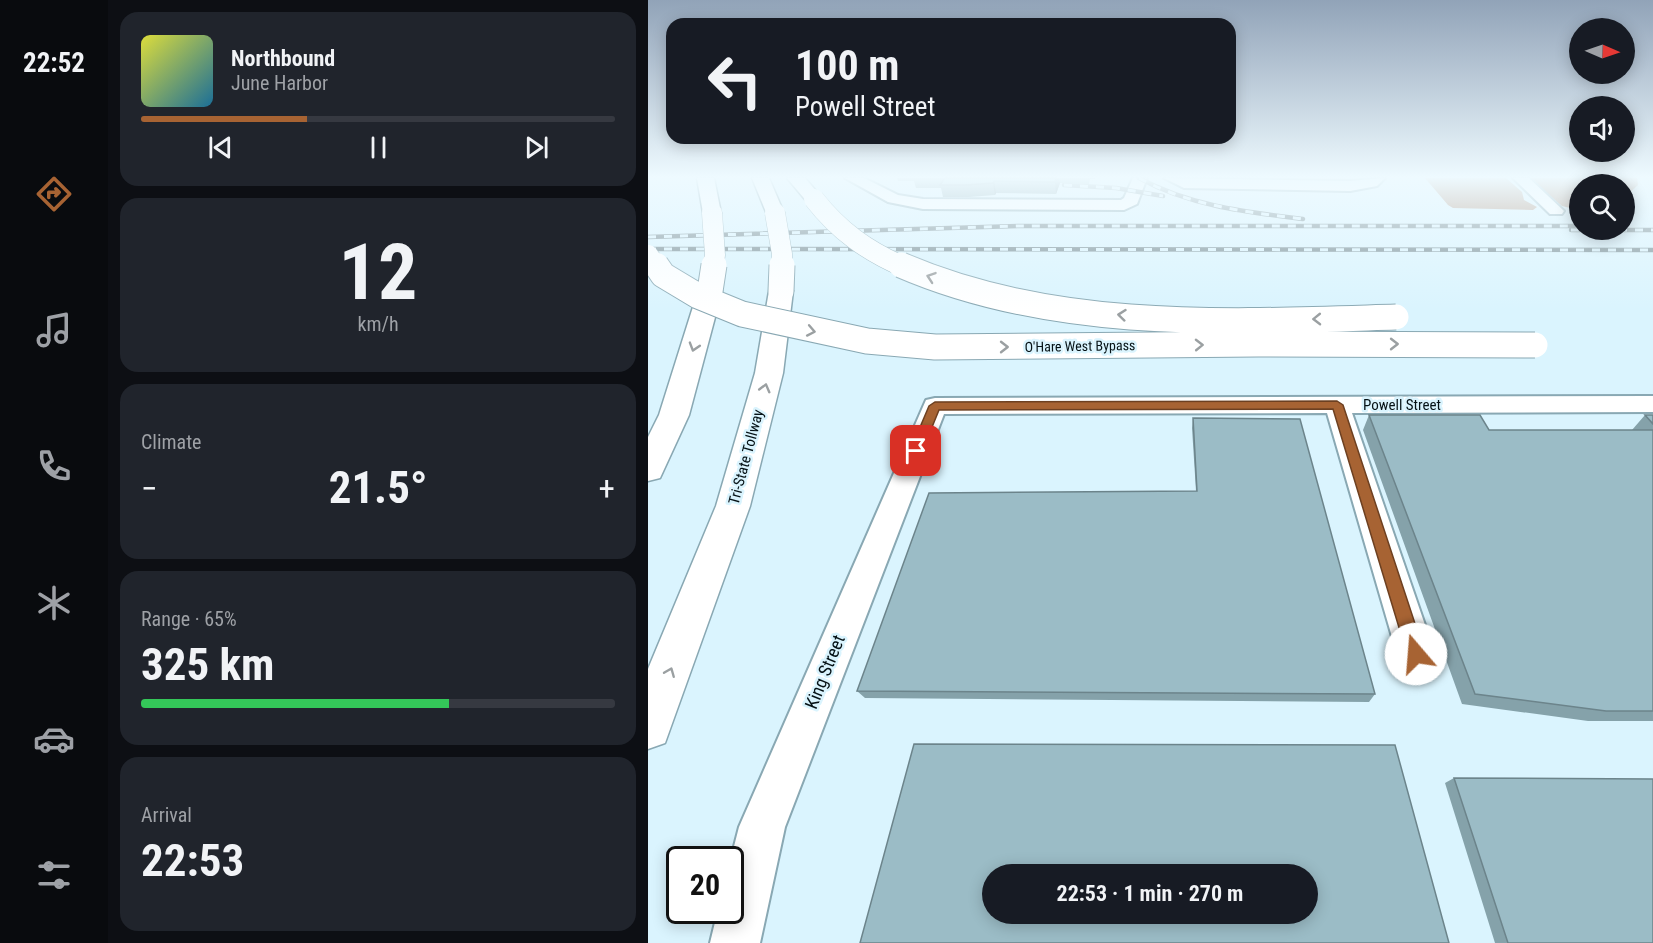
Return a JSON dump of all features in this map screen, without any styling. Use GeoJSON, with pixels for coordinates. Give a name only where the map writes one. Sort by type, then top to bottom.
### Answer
{"type":"FeatureCollection","features":[{"type":"Feature","properties":{"kind":"highway"},"geometry":{"type":"LineString","coordinates":[[648,469],[674,415],[711,291],[715,255],[713,222]]}},
{"type":"Feature","properties":{"kind":"highway","name":"Tri-State Tollway"},"geometry":{"type":"LineString","coordinates":[[648,726],[733,506],[769,373],[781,291],[782,254],[777,222]]}},
{"type":"Feature","properties":{"kind":"highway","name":"O'Hare West Bypass"},"geometry":{"type":"LineString","coordinates":[[834,222],[878,255],[961,287],[1033,304],[1158,319],[1396,317]]}},
{"type":"Feature","properties":{"kind":"highway","name":"O'Hare West Bypass"},"geometry":{"type":"LineString","coordinates":[[648,255],[663,275],[698,296],[742,314],[802,329],[867,341],[945,347],[1258,344],[1535,345]]}},
{"type":"Feature","properties":{"kind":"street","name":"Powell Street"},"geometry":{"type":"LineString","coordinates":[[935,406],[1653,404]]}},
{"type":"Feature","properties":{"kind":"street"},"geometry":{"type":"LineString","coordinates":[[1337,405],[1416,654]]}},
{"type":"Feature","properties":{"kind":"street","name":"King Street"},"geometry":{"type":"LineString","coordinates":[[735,943],[762,827],[935,406]]}},
{"type":"Feature","properties":{"kind":"building"},"geometry":{"type":"Polygon","coordinates":[[[1369,415],[1480,415],[1489,430],[1653,430],[1653,711],[1606,711],[1475,694],[1369,415]]]}},
{"type":"Feature","properties":{"kind":"building"},"geometry":{"type":"Polygon","coordinates":[[[1645,415],[1653,415],[1653,424],[1645,415]]]}},
{"type":"Feature","properties":{"kind":"building"},"geometry":{"type":"Polygon","coordinates":[[[1193,418],[1300,419],[1375,694],[857,691],[929,493],[1197,491],[1193,418]]]}},
{"type":"Feature","properties":{"kind":"building"},"geometry":{"type":"Polygon","coordinates":[[[914,744],[1395,745],[1449,943],[860,943],[914,744]]]}},
{"type":"Feature","properties":{"kind":"building"},"geometry":{"type":"Polygon","coordinates":[[[1454,778],[1653,779],[1653,943],[1508,943],[1454,778]]]}},
{"type":"Feature","properties":{"kind":"railway"},"geometry":{"type":"LineString","coordinates":[[648,237],[1018,226],[1569,226]]}},
{"type":"Feature","properties":{"kind":"railway"},"geometry":{"type":"LineString","coordinates":[[1635,230],[1653,230]]}},
{"type":"Feature","properties":{"kind":"railway"},"geometry":{"type":"LineString","coordinates":[[648,249],[1653,250]]}},
{"type":"Feature","properties":{"kind":"route"},"geometry":{"type":"LineString","coordinates":[[916,451],[935,406],[1337,405],[1416,654]]}}]}
